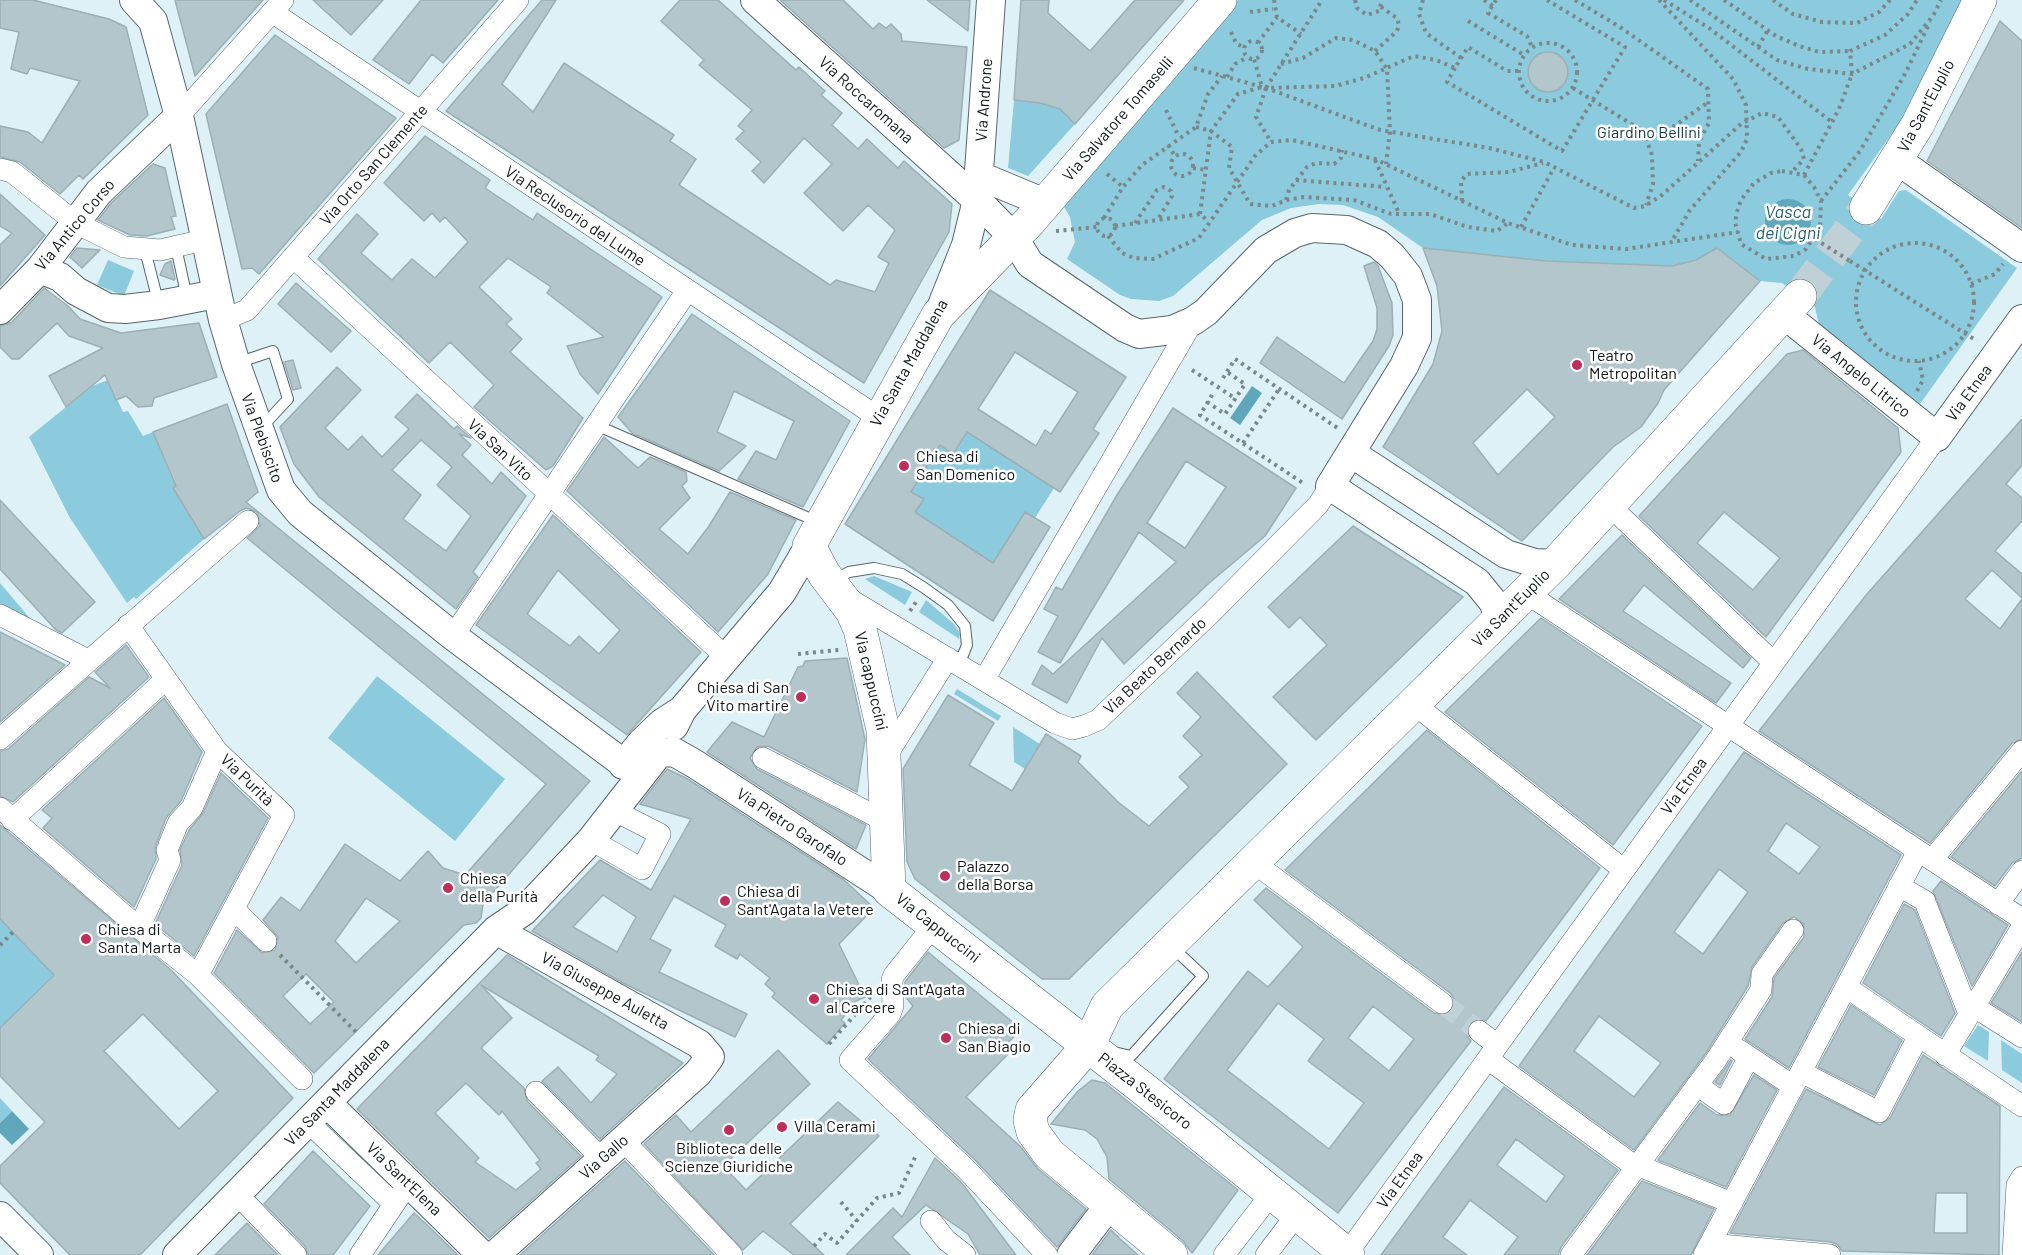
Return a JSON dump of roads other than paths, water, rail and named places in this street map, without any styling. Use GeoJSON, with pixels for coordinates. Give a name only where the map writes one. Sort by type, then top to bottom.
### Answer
{"type":"FeatureCollection","features":[{"type":"Feature","properties":{"kind":"main road","name":"Via Plebiscito"},"geometry":{"type":"LineString","coordinates":[[134,0],[153,21],[178,116],[220,307],[236,364],[281,490],[289,502],[453,636],[624,764]]}},
{"type":"Feature","properties":{"kind":"main road","name":"Via Androne"},"geometry":{"type":"LineString","coordinates":[[978,188],[991,0]]}},
{"type":"Feature","properties":{"kind":"main road","name":"Via Sant'Euplio"},"geometry":{"type":"LineString","coordinates":[[1866,208],[1918,124],[1980,0]]}},
{"type":"Feature","properties":{"kind":"main road","name":"Via Roccaromana"},"geometry":{"type":"LineString","coordinates":[[759,1],[978,188],[1015,252],[1125,327],[1139,334],[1172,330],[1193,321]]}},
{"type":"Feature","properties":{"kind":"main road","name":"Via Salvatore Tomaselli"},"geometry":{"type":"LineString","coordinates":[[938,315],[1015,252],[1049,217],[1235,6]]}},
{"type":"Feature","properties":{"kind":"main road","name":"Via Antico Corso"},"geometry":{"type":"LineString","coordinates":[[0,310],[40,269],[99,192],[178,116]]}},
{"type":"Feature","properties":{"kind":"main road"},"geometry":{"type":"LineString","coordinates":[[1897,160],[2020,246]]}},
{"type":"Feature","properties":{"kind":"main road"},"geometry":{"type":"LineString","coordinates":[[978,188],[1049,217]]}},
{"type":"Feature","properties":{"kind":"main road","name":"Via Santa Maddalena"},"geometry":{"type":"LineString","coordinates":[[819,530],[879,417],[938,315],[966,245],[978,188]]}},
{"type":"Feature","properties":{"kind":"main road"},"geometry":{"type":"LineString","coordinates":[[1193,321],[1206,312],[1266,250],[1295,233],[1312,228],[1347,230],[1378,244],[1392,256],[1408,276],[1417,300],[1419,319],[1417,338],[1411,353],[1318,491],[1477,582],[1494,603],[1499,621]]}},
{"type":"Feature","properties":{"kind":"main road"},"geometry":{"type":"LineString","coordinates":[[40,269],[60,277],[76,291],[108,308],[125,309],[188,301],[220,307]]}},
{"type":"Feature","properties":{"kind":"main road","name":"Via Sant'Euplio"},"geometry":{"type":"LineString","coordinates":[[1088,1046],[1107,1006],[1555,564],[1793,306]]}},
{"type":"Feature","properties":{"kind":"main road","name":"Via Angelo Litrico"},"geometry":{"type":"LineString","coordinates":[[1793,306],[1937,437]]}},
{"type":"Feature","properties":{"kind":"main road","name":"Via Etnea"},"geometry":{"type":"LineString","coordinates":[[1937,437],[2022,319]]}},
{"type":"Feature","properties":{"kind":"main road"},"geometry":{"type":"LineString","coordinates":[[1352,438],[1506,554],[1535,563],[1555,564]]}},
{"type":"Feature","properties":{"kind":"main road"},"geometry":{"type":"LineString","coordinates":[[695,764],[672,738],[672,732],[682,710],[718,650],[782,592],[819,530]]}},
{"type":"Feature","properties":{"kind":"main road","name":"Via cappuccini"},"geometry":{"type":"LineString","coordinates":[[819,530],[835,587],[860,629],[883,730],[885,758]]}},
{"type":"Feature","properties":{"kind":"main road","name":"Via Santa Maddalena"},"geometry":{"type":"LineString","coordinates":[[496,930],[514,902],[589,814],[624,764],[648,736],[682,710]]}},
{"type":"Feature","properties":{"kind":"main road","name":"Via Santa Maddalena"},"geometry":{"type":"LineString","coordinates":[[177,1255],[496,930],[524,911],[591,840],[659,753],[674,752],[695,764]]}},
{"type":"Feature","properties":{"kind":"main road","name":"Via Cappuccini"},"geometry":{"type":"LineString","coordinates":[[885,758],[885,821],[889,890],[1088,1046]]}},
{"type":"Feature","properties":{"kind":"main road","name":"Via Pietro Garofalo"},"geometry":{"type":"LineString","coordinates":[[695,764],[889,890]]}},
{"type":"Feature","properties":{"kind":"main road","name":"Via Giuseppe Auletta"},"geometry":{"type":"LineString","coordinates":[[496,930],[699,1044],[710,1057]]}},
{"type":"Feature","properties":{"kind":"main road","name":"Piazza Stesicoro"},"geometry":{"type":"LineString","coordinates":[[1171,1255],[1104,1212],[1049,1154],[1033,1132],[1030,1120],[1032,1110],[1088,1046],[1347,1255]]}},
{"type":"Feature","properties":{"kind":"main road","name":"Via Gallo"},"geometry":{"type":"LineString","coordinates":[[495,1255],[698,1073],[710,1057]]}},
{"type":"Feature","properties":{"kind":"main road","name":"Via Sant'Elena"},"geometry":{"type":"LineString","coordinates":[[317,1112],[401,1194],[482,1255]]}},
{"type":"Feature","properties":{"kind":"main road"},"geometry":{"type":"LineString","coordinates":[[1071,1255],[1104,1212]]}},
{"type":"Feature","properties":{"kind":"main road"},"geometry":{"type":"LineString","coordinates":[[3,1223],[39,1255]]}},
{"type":"Feature","properties":{"kind":"street","name":"Via Orto San Clemente"},"geometry":{"type":"LineString","coordinates":[[220,307],[247,310],[516,0]]}},
{"type":"Feature","properties":{"kind":"street"},"geometry":{"type":"LineString","coordinates":[[178,116],[278,6]]}},
{"type":"Feature","properties":{"kind":"street","name":"Via Reclusorio del Lume"},"geometry":{"type":"LineString","coordinates":[[278,6],[420,112],[879,417]]}},
{"type":"Feature","properties":{"kind":"street"},"geometry":{"type":"LineString","coordinates":[[0,169],[12,172],[76,223],[124,247],[145,250],[176,247],[204,240]]}},
{"type":"Feature","properties":{"kind":"street","name":"Via San Vito"},"geometry":{"type":"LineString","coordinates":[[292,257],[718,650]]}},
{"type":"Feature","properties":{"kind":"street"},"geometry":{"type":"LineString","coordinates":[[453,636],[687,291]]}},
{"type":"Feature","properties":{"kind":"street"},"geometry":{"type":"LineString","coordinates":[[984,680],[1193,321]]}},
{"type":"Feature","properties":{"kind":"street","name":"Via Etnea"},"geometry":{"type":"LineString","coordinates":[[1347,1255],[1937,437]]}},
{"type":"Feature","properties":{"kind":"street","name":"Via Beato Bernardo"},"geometry":{"type":"LineString","coordinates":[[835,587],[1055,723],[1072,729],[1098,720],[1210,614],[1318,491]]}},
{"type":"Feature","properties":{"kind":"street"},"geometry":{"type":"LineString","coordinates":[[1609,505],[1774,663]]}},
{"type":"Feature","properties":{"kind":"street"},"geometry":{"type":"LineString","coordinates":[[0,739],[248,521]]}},
{"type":"Feature","properties":{"kind":"street"},"geometry":{"type":"LineString","coordinates":[[1526,593],[2022,920]]}},
{"type":"Feature","properties":{"kind":"street"},"geometry":{"type":"LineString","coordinates":[[0,615],[88,660]]}},
{"type":"Feature","properties":{"kind":"street","name":"Via Purità"},"geometry":{"type":"LineString","coordinates":[[128,625],[217,751],[284,815],[198,975]]}},
{"type":"Feature","properties":{"kind":"street"},"geometry":{"type":"LineString","coordinates":[[885,758],[957,664]]}},
{"type":"Feature","properties":{"kind":"street"},"geometry":{"type":"LineString","coordinates":[[165,680],[6,814],[139,928],[198,975],[302,1079]]}},
{"type":"Feature","properties":{"kind":"street"},"geometry":{"type":"LineString","coordinates":[[1414,704],[1624,870]]}},
{"type":"Feature","properties":{"kind":"street"},"geometry":{"type":"LineString","coordinates":[[139,928],[170,860],[168,848],[178,823],[192,808],[217,751]]}},
{"type":"Feature","properties":{"kind":"street"},"geometry":{"type":"LineString","coordinates":[[1830,1255],[1707,1250],[1899,886],[2022,751]]}},
{"type":"Feature","properties":{"kind":"street"},"geometry":{"type":"LineString","coordinates":[[764,758],[885,821]]}},
{"type":"Feature","properties":{"kind":"street"},"geometry":{"type":"LineString","coordinates":[[591,840],[642,869],[660,834],[613,810]]}},
{"type":"Feature","properties":{"kind":"street"},"geometry":{"type":"LineString","coordinates":[[1253,862],[1442,1003]]}},
{"type":"Feature","properties":{"kind":"street"},"geometry":{"type":"LineString","coordinates":[[1998,904],[2022,871]]}},
{"type":"Feature","properties":{"kind":"street"},"geometry":{"type":"LineString","coordinates":[[1899,886],[1926,904],[1971,1007],[2022,1037]]}},
{"type":"Feature","properties":{"kind":"street"},"geometry":{"type":"LineString","coordinates":[[234,909],[266,941]]}},
{"type":"Feature","properties":{"kind":"street"},"geometry":{"type":"LineString","coordinates":[[934,925],[894,975],[892,980],[894,1006],[890,1014],[850,1060],[966,1168],[1047,1255]]}},
{"type":"Feature","properties":{"kind":"street"},"geometry":{"type":"LineString","coordinates":[[1942,1053],[2022,927]]}},
{"type":"Feature","properties":{"kind":"street"},"geometry":{"type":"LineString","coordinates":[[1571,1255],[1727,1042],[1761,990],[1762,974],[1793,930]]}},
{"type":"Feature","properties":{"kind":"street"},"geometry":{"type":"LineString","coordinates":[[1846,987],[2022,1106]]}},
{"type":"Feature","properties":{"kind":"street"},"geometry":{"type":"LineString","coordinates":[[1479,1031],[1492,1052],[1636,1165],[1731,1203]]}},
{"type":"Feature","properties":{"kind":"street"},"geometry":{"type":"LineString","coordinates":[[1727,1042],[1749,1057],[1878,1112],[1918,1037]]}},
{"type":"Feature","properties":{"kind":"street"},"geometry":{"type":"LineString","coordinates":[[1697,1085],[1724,1104],[1749,1057]]}},
{"type":"Feature","properties":{"kind":"street"},"geometry":{"type":"LineString","coordinates":[[536,1092],[602,1159]]}},
{"type":"Feature","properties":{"kind":"street"},"geometry":{"type":"LineString","coordinates":[[624,1141],[732,1255]]}},
{"type":"Feature","properties":{"kind":"street"},"geometry":{"type":"LineString","coordinates":[[2013,1255],[2019,1206],[2018,1185],[2022,1177]]}},
{"type":"Feature","properties":{"kind":"street"},"geometry":{"type":"LineString","coordinates":[[1224,1255],[1272,1193]]}},
{"type":"Feature","properties":{"kind":"street"},"geometry":{"type":"LineString","coordinates":[[237,1194],[296,1255]]}},
{"type":"Feature","properties":{"kind":"street"},"geometry":{"type":"LineString","coordinates":[[360,1255],[401,1194]]}},
{"type":"Feature","properties":{"kind":"street"},"geometry":{"type":"LineString","coordinates":[[1266,1255],[1297,1214]]}},
{"type":"Feature","properties":{"kind":"street"},"geometry":{"type":"LineString","coordinates":[[931,1221],[965,1255]]}},
{"type":"Feature","properties":{"kind":"lane"},"geometry":{"type":"LineString","coordinates":[[176,247],[188,301]]}},
{"type":"Feature","properties":{"kind":"lane"},"geometry":{"type":"LineString","coordinates":[[145,250],[159,305]]}},
{"type":"Feature","properties":{"kind":"lane"},"geometry":{"type":"LineString","coordinates":[[236,364],[273,351],[288,399],[259,430]]}},
{"type":"Feature","properties":{"kind":"lane"},"geometry":{"type":"LineString","coordinates":[[596,425],[819,530]]}},
{"type":"Feature","properties":{"kind":"lane"},"geometry":{"type":"LineString","coordinates":[[835,587],[849,572],[874,568],[902,574],[923,587],[948,605],[965,626],[967,645],[957,664]]}},
{"type":"Feature","properties":{"kind":"lane"},"geometry":{"type":"LineString","coordinates":[[1088,1046],[1131,1056],[1203,976],[1169,944]]}},
{"type":"Feature","properties":{"kind":"water","name":"Vasca dei Cigni"},"geometry":{"type":"Polygon","coordinates":[[[1788,199],[1804,206],[1811,222],[1804,238],[1788,245],[1772,238],[1765,222],[1772,206],[1788,199]]]}},
{"type":"Feature","properties":{"kind":"water"},"geometry":{"type":"Polygon","coordinates":[[[1252,386],[1262,393],[1240,425],[1230,418],[1252,386]]]}},
{"type":"Feature","properties":{"kind":"water"},"geometry":{"type":"Polygon","coordinates":[[[12,1111],[29,1129],[12,1145],[0,1133],[0,1123],[12,1111]]]}},
{"type":"Feature","properties":{"kind":"tunnel"},"geometry":{"type":"LineString","coordinates":[[1800,296],[1866,208]]}},
{"type":"Feature","properties":{"kind":"tunnel"},"geometry":{"type":"LineString","coordinates":[[1442,1003],[1479,1031]]}},
{"type":"Feature","properties":{"kind":"place","name":"Teatro Metropolitan"},"geometry":{"type":"Point","coordinates":[1577,365]}},
{"type":"Feature","properties":{"kind":"place","name":"Chiesa di San Domenico"},"geometry":{"type":"Point","coordinates":[904,466]}},
{"type":"Feature","properties":{"kind":"place","name":"Chiesa di San Vito martire"},"geometry":{"type":"Point","coordinates":[801,697]}},
{"type":"Feature","properties":{"kind":"place","name":"Palazzo della Borsa"},"geometry":{"type":"Point","coordinates":[945,876]}},
{"type":"Feature","properties":{"kind":"place","name":"Chiesa della Purità"},"geometry":{"type":"Point","coordinates":[448,888]}},
{"type":"Feature","properties":{"kind":"place","name":"Chiesa di Sant'Agata la Vetere"},"geometry":{"type":"Point","coordinates":[725,901]}},
{"type":"Feature","properties":{"kind":"place","name":"Chiesa di Santa Marta"},"geometry":{"type":"Point","coordinates":[86,939]}},
{"type":"Feature","properties":{"kind":"place","name":"Chiesa di Sant'Agata al Carcere"},"geometry":{"type":"Point","coordinates":[814,999]}},
{"type":"Feature","properties":{"kind":"place","name":"Chiesa di San Biagio"},"geometry":{"type":"Point","coordinates":[946,1038]}},
{"type":"Feature","properties":{"kind":"place","name":"Villa Cerami"},"geometry":{"type":"Point","coordinates":[782,1127]}},
{"type":"Feature","properties":{"kind":"place","name":"Biblioteca delle Scienze Giuridiche"},"geometry":{"type":"Point","coordinates":[729,1130]}},
{"type":"Feature","properties":{"kind":"park label","name":"Giardino Bellini"},"geometry":{"type":"Point","coordinates":[1649,133]}}]}
